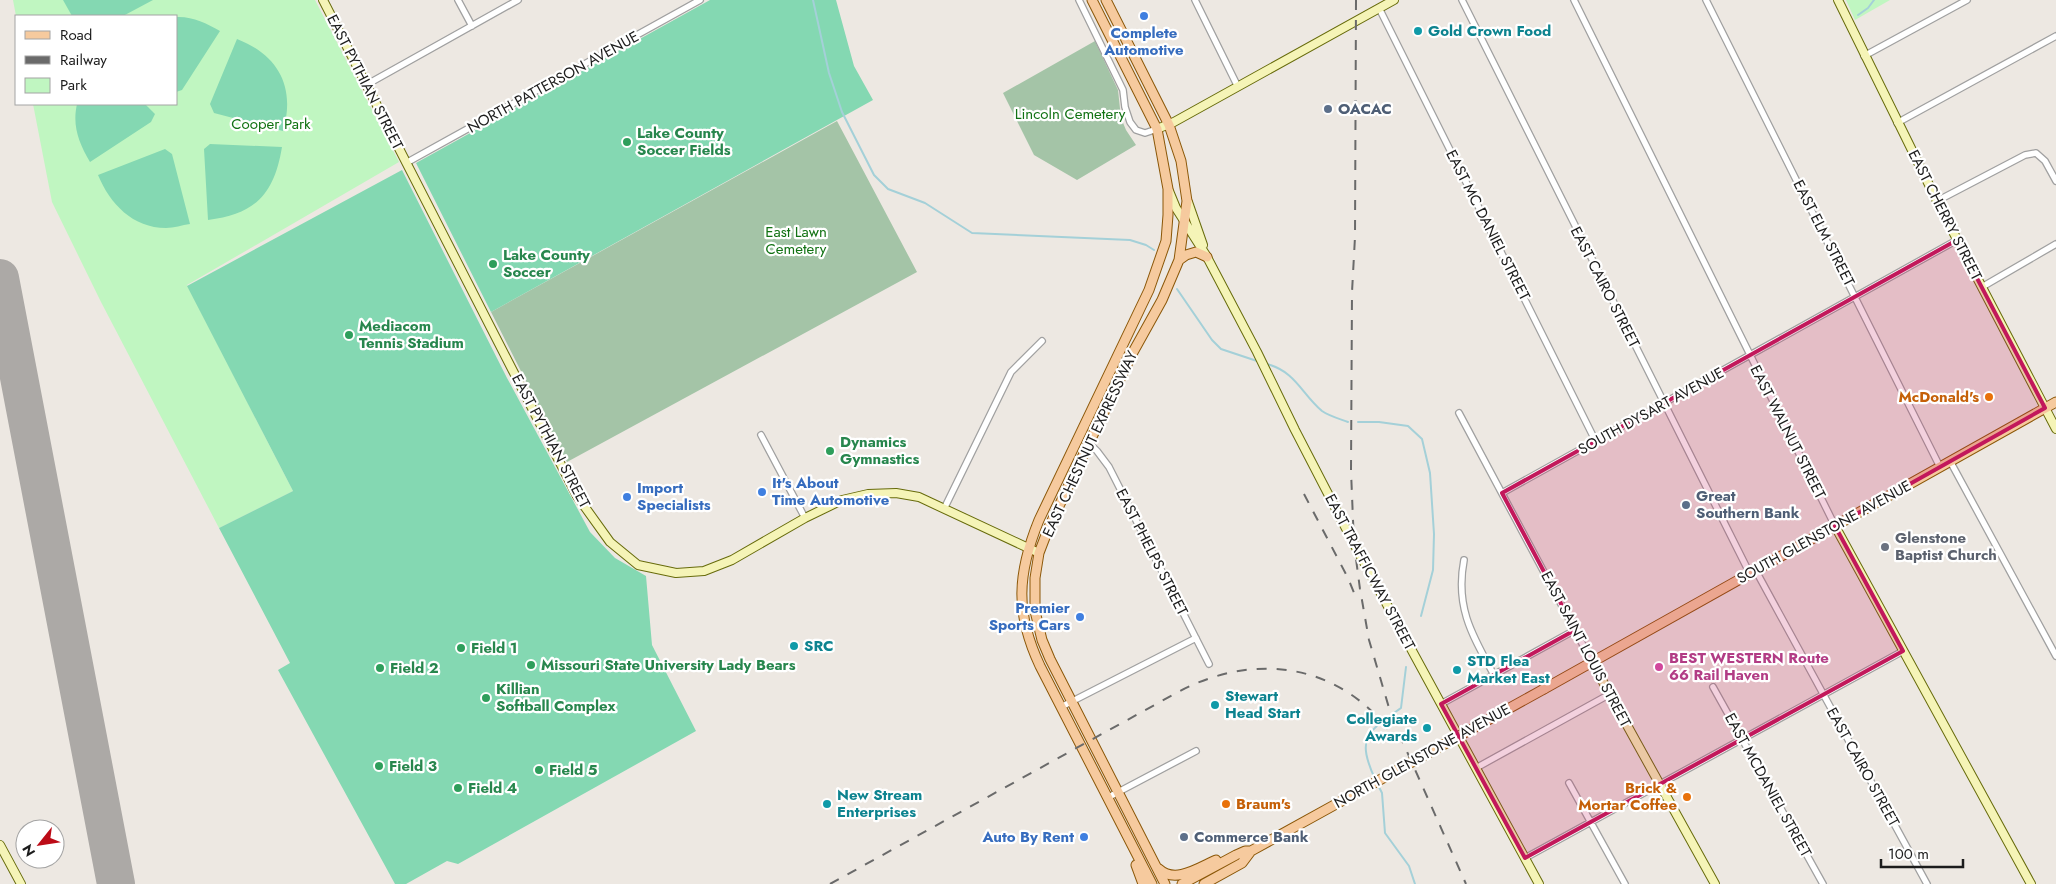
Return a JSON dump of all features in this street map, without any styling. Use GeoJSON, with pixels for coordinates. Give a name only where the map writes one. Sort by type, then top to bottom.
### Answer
{"type":"FeatureCollection","features":[{"type":"Feature","properties":{"kind":"main road","name":"EAST CHESTNUT EXPRESSWAY"},"geometry":{"type":"LineString","coordinates":[[1092,0],[1157,130],[1168,189],[1166,242],[1155,274],[1039,520],[1028,548],[1022,591],[1025,623],[1031,648],[1152,884]]}},
{"type":"Feature","properties":{"kind":"main road","name":"EAST CHESTNUT EXPRESSWAY"},"geometry":{"type":"LineString","coordinates":[[1106,0],[1169,125],[1181,161],[1188,201],[1179,260],[1162,300],[1132,354],[1049,527],[1039,553],[1034,594],[1038,626],[1042,640],[1071,702],[1165,884]]}},
{"type":"Feature","properties":{"kind":"main road"},"geometry":{"type":"LineString","coordinates":[[1179,260],[1186,255],[1196,252],[1207,257]]}},
{"type":"Feature","properties":{"kind":"main road","name":"SOUTH GLENSTONE AVENUE"},"geometry":{"type":"LineString","coordinates":[[1592,662],[2056,402]]}},
{"type":"Feature","properties":{"kind":"main road","name":"NORTH GLENSTONE AVENUE"},"geometry":{"type":"LineString","coordinates":[[1204,884],[1242,863],[1251,851],[1592,662]]}},
{"type":"Feature","properties":{"kind":"main road"},"geometry":{"type":"LineString","coordinates":[[1107,798],[1110,811],[1143,884]]}},
{"type":"Feature","properties":{"kind":"main road","name":"NORTH GLENSTONE AVENUE"},"geometry":{"type":"LineString","coordinates":[[1182,884],[1236,855],[1245,851],[1251,851]]}},
{"type":"Feature","properties":{"kind":"main road"},"geometry":{"type":"LineString","coordinates":[[1156,866],[1164,874],[1174,877],[1220,858],[1236,855]]}},
{"type":"Feature","properties":{"kind":"street","name":"EAST PYTHIAN STREET"},"geometry":{"type":"LineString","coordinates":[[323,0],[577,496],[610,542],[638,565],[676,572],[704,571],[732,560],[805,518],[842,500],[868,494],[896,493],[919,497],[1039,553]]}},
{"type":"Feature","properties":{"kind":"street"},"geometry":{"type":"LineString","coordinates":[[458,0],[472,26]]}},
{"type":"Feature","properties":{"kind":"street"},"geometry":{"type":"LineString","coordinates":[[366,85],[518,0]]}},
{"type":"Feature","properties":{"kind":"street","name":"NORTH PATTERSON AVENUE"},"geometry":{"type":"LineString","coordinates":[[406,163],[700,0]]}},
{"type":"Feature","properties":{"kind":"street"},"geometry":{"type":"LineString","coordinates":[[1079,0],[1123,90],[1125,107],[1130,122],[1136,130],[1146,133],[1169,125],[1394,0]]}},
{"type":"Feature","properties":{"kind":"street"},"geometry":{"type":"LineString","coordinates":[[1195,0],[1238,87]]}},
{"type":"Feature","properties":{"kind":"street","name":"EAST CAIRO STREET"},"geometry":{"type":"LineString","coordinates":[[1462,0],[1663,404],[1753,572],[1824,694],[1927,884]]}},
{"type":"Feature","properties":{"kind":"street","name":"EAST WALNUT STREET"},"geometry":{"type":"LineString","coordinates":[[1574,0],[1835,526],[2031,884]]}},
{"type":"Feature","properties":{"kind":"street","name":"EAST ELM STREET"},"geometry":{"type":"LineString","coordinates":[[1706,0],[1856,296],[1940,467]]}},
{"type":"Feature","properties":{"kind":"street","name":"EAST CHERRY STREET"},"geometry":{"type":"LineString","coordinates":[[1838,0],[1897,123],[2056,429]]}},
{"type":"Feature","properties":{"kind":"street"},"geometry":{"type":"LineString","coordinates":[[1864,56],[1967,0]]}},
{"type":"Feature","properties":{"kind":"street","name":"EAST MC DANIEL STREET"},"geometry":{"type":"LineString","coordinates":[[1379,8],[1596,442]]}},
{"type":"Feature","properties":{"kind":"street"},"geometry":{"type":"LineString","coordinates":[[1897,123],[2056,36]]}},
{"type":"Feature","properties":{"kind":"street"},"geometry":{"type":"LineString","coordinates":[[1937,201],[2025,155],[2036,153],[2045,161],[2056,181]]}},
{"type":"Feature","properties":{"kind":"street","name":"EAST TRAFFICWAY STREET"},"geometry":{"type":"LineString","coordinates":[[1168,189],[1184,223],[1207,257],[1325,488],[1539,884]]}},
{"type":"Feature","properties":{"kind":"street","name":"EAST TRAFFICWAY STREET"},"geometry":{"type":"LineString","coordinates":[[1188,201],[1207,257]]}},
{"type":"Feature","properties":{"kind":"street","name":"SOUTH DYSART AVENUE"},"geometry":{"type":"LineString","coordinates":[[1502,494],[1957,240]]}},
{"type":"Feature","properties":{"kind":"street"},"geometry":{"type":"LineString","coordinates":[[1982,287],[2056,244]]}},
{"type":"Feature","properties":{"kind":"street"},"geometry":{"type":"LineString","coordinates":[[944,509],[1011,372],[1042,341]]}},
{"type":"Feature","properties":{"kind":"street","name":"EAST SAINT LOUIS STREET"},"geometry":{"type":"LineString","coordinates":[[1459,413],[1592,662],[1716,884]]}},
{"type":"Feature","properties":{"kind":"street"},"geometry":{"type":"LineString","coordinates":[[761,435],[805,518]]}},
{"type":"Feature","properties":{"kind":"street","name":"EAST PHELPS STREET"},"geometry":{"type":"LineString","coordinates":[[1089,443],[1098,451],[1109,467],[1209,664]]}},
{"type":"Feature","properties":{"kind":"street"},"geometry":{"type":"LineString","coordinates":[[1950,461],[2056,656]]}},
{"type":"Feature","properties":{"kind":"street"},"geometry":{"type":"LineString","coordinates":[[1464,560],[1461,579],[1466,620],[1494,675]]}},
{"type":"Feature","properties":{"kind":"street"},"geometry":{"type":"LineString","coordinates":[[1441,704],[1575,630]]}},
{"type":"Feature","properties":{"kind":"street"},"geometry":{"type":"LineString","coordinates":[[1061,707],[1196,638]]}},
{"type":"Feature","properties":{"kind":"street"},"geometry":{"type":"LineString","coordinates":[[1525,858],[1904,651]]}},
{"type":"Feature","properties":{"kind":"street","name":"EAST MCDANIEL STREET"},"geometry":{"type":"LineString","coordinates":[[1713,686],[1823,884]]}},
{"type":"Feature","properties":{"kind":"street"},"geometry":{"type":"LineString","coordinates":[[1476,768],[1610,694]]}},
{"type":"Feature","properties":{"kind":"street"},"geometry":{"type":"LineString","coordinates":[[1107,798],[1196,751]]}},
{"type":"Feature","properties":{"kind":"street"},"geometry":{"type":"LineString","coordinates":[[1569,783],[1625,884]]}},
{"type":"Feature","properties":{"kind":"street"},"geometry":{"type":"LineString","coordinates":[[0,844],[21,884]]}},
{"type":"Feature","properties":{"kind":"highlighted area"},"geometry":{"type":"Polygon","coordinates":[[[1957,240],[2045,408],[1835,526],[1903,651],[1525,858],[1441,704],[1575,630],[1502,493],[1957,240]]]}},
{"type":"Feature","properties":{"kind":"green space","name":"Cooper Park"},"geometry":{"type":"Polygon","coordinates":[[[13,0],[315,0],[399,162],[187,285],[293,491],[219,528],[101,302],[52,202],[33,105],[178,105],[178,15],[16,15],[13,0]]]}},
{"type":"Feature","properties":{"kind":"green space"},"geometry":{"type":"Polygon","coordinates":[[[63,0],[153,0],[125,15],[71,15],[63,0]]]}},
{"type":"Feature","properties":{"kind":"green space","name":"Lake County Soccer Fields"},"geometry":{"type":"Polygon","coordinates":[[[710,0],[836,0],[854,66],[873,100],[491,312],[416,163],[710,0]]]}},
{"type":"Feature","properties":{"kind":"green space"},"geometry":{"type":"Polygon","coordinates":[[[1846,0],[1890,0],[1855,20],[1846,0]]]}},
{"type":"Feature","properties":{"kind":"green space"},"geometry":{"type":"Polygon","coordinates":[[[178,17],[199,21],[220,31],[182,90],[178,91],[178,17]]]}},
{"type":"Feature","properties":{"kind":"green space"},"geometry":{"type":"Polygon","coordinates":[[[237,39],[263,54],[280,74],[287,100],[283,131],[214,113],[210,104],[237,39]]]}},
{"type":"Feature","properties":{"kind":"green space","name":"Lincoln Cemetery"},"geometry":{"type":"Polygon","coordinates":[[[1095,41],[1118,90],[1121,118],[1136,145],[1077,180],[1034,155],[1003,93],[1095,41]]]}},
{"type":"Feature","properties":{"kind":"green space"},"geometry":{"type":"Polygon","coordinates":[[[77,105],[146,105],[155,114],[151,122],[90,162],[76,127],[77,105]]]}},
{"type":"Feature","properties":{"kind":"green space","name":"East Lawn Cemetery"},"geometry":{"type":"Polygon","coordinates":[[[837,121],[917,272],[567,462],[491,312],[837,121]]]}},
{"type":"Feature","properties":{"kind":"green space"},"geometry":{"type":"Polygon","coordinates":[[[210,144],[282,147],[274,178],[260,199],[238,213],[208,220],[204,149],[210,144]]]}},
{"type":"Feature","properties":{"kind":"green space"},"geometry":{"type":"Polygon","coordinates":[[[165,149],[172,154],[190,224],[172,228],[154,227],[133,219],[116,205],[98,175],[165,149]]]}},
{"type":"Feature","properties":{"kind":"green space"},"geometry":{"type":"Polygon","coordinates":[[[402,170],[507,378],[590,532],[615,558],[646,576],[652,645],[696,731],[458,864],[447,861],[406,884],[395,884],[278,670],[290,663],[219,528],[293,491],[187,286],[402,170]]]}},
{"type":"Feature","properties":{"kind":"waterway"},"geometry":{"type":"LineString","coordinates":[[813,0],[829,73],[842,112],[874,175],[888,189],[925,203],[972,233],[1130,240],[1146,245],[1154,250]]}},
{"type":"Feature","properties":{"kind":"waterway"},"geometry":{"type":"LineString","coordinates":[[1858,15],[1868,8],[1874,0]]}},
{"type":"Feature","properties":{"kind":"waterway"},"geometry":{"type":"LineString","coordinates":[[1177,289],[1212,340],[1221,349],[1260,362]]}},
{"type":"Feature","properties":{"kind":"waterway"},"geometry":{"type":"LineString","coordinates":[[1267,364],[1285,372],[1322,411],[1348,422]]}},
{"type":"Feature","properties":{"kind":"waterway"},"geometry":{"type":"LineString","coordinates":[[1358,422],[1379,422],[1408,426],[1422,439],[1430,473],[1434,534],[1433,570],[1421,616]]}},
{"type":"Feature","properties":{"kind":"waterway"},"geometry":{"type":"LineString","coordinates":[[1375,779],[1366,754],[1366,744],[1373,730],[1401,708],[1406,667]]}},
{"type":"Feature","properties":{"kind":"waterway"},"geometry":{"type":"LineString","coordinates":[[1377,783],[1382,793],[1385,833],[1409,866],[1415,884]]}},
{"type":"Feature","properties":{"kind":"runway"},"geometry":{"type":"LineString","coordinates":[[0,278],[116,884]]}},
{"type":"Feature","properties":{"kind":"railway"},"geometry":{"type":"LineString","coordinates":[[1356,0],[1355,237],[1352,292],[1351,471],[1354,544],[1369,640],[1392,718],[1466,884]]}},
{"type":"Feature","properties":{"kind":"railway"},"geometry":{"type":"LineString","coordinates":[[1304,494],[1348,578],[1357,600]]}},
{"type":"Feature","properties":{"kind":"railway"},"geometry":{"type":"LineString","coordinates":[[830,884],[1178,692],[1208,679],[1238,671],[1268,669],[1297,672],[1325,680],[1351,695],[1375,714],[1396,740]]}},
{"type":"Feature","properties":{"kind":"place","name":"Complete Automotive"},"geometry":{"type":"Point","coordinates":[1144,16]}},
{"type":"Feature","properties":{"kind":"place","name":"Gold Crown Food"},"geometry":{"type":"Point","coordinates":[1418,31]}},
{"type":"Feature","properties":{"kind":"place","name":"OACAC"},"geometry":{"type":"Point","coordinates":[1328,109]}},
{"type":"Feature","properties":{"kind":"place","name":"Lake County Soccer Fields"},"geometry":{"type":"Point","coordinates":[627,142]}},
{"type":"Feature","properties":{"kind":"place","name":"Lake County Soccer"},"geometry":{"type":"Point","coordinates":[493,264]}},
{"type":"Feature","properties":{"kind":"place","name":"Mediacom Tennis Stadium"},"geometry":{"type":"Point","coordinates":[349,335]}},
{"type":"Feature","properties":{"kind":"place","name":"McDonald's"},"geometry":{"type":"Point","coordinates":[1989,397]}},
{"type":"Feature","properties":{"kind":"place","name":"Dynamics Gymnastics"},"geometry":{"type":"Point","coordinates":[830,451]}},
{"type":"Feature","properties":{"kind":"place","name":"It's About Time Automotive"},"geometry":{"type":"Point","coordinates":[762,492]}},
{"type":"Feature","properties":{"kind":"place","name":"Import Specialists"},"geometry":{"type":"Point","coordinates":[627,497]}},
{"type":"Feature","properties":{"kind":"place","name":"Great Southern Bank"},"geometry":{"type":"Point","coordinates":[1686,505]}},
{"type":"Feature","properties":{"kind":"place","name":"Glenstone Baptist Church"},"geometry":{"type":"Point","coordinates":[1885,547]}},
{"type":"Feature","properties":{"kind":"place","name":"Premier Sports Cars"},"geometry":{"type":"Point","coordinates":[1080,617]}},
{"type":"Feature","properties":{"kind":"place","name":"SRC"},"geometry":{"type":"Point","coordinates":[794,646]}},
{"type":"Feature","properties":{"kind":"place","name":"Field 1"},"geometry":{"type":"Point","coordinates":[461,648]}},
{"type":"Feature","properties":{"kind":"place","name":"Missouri State University Lady Bears"},"geometry":{"type":"Point","coordinates":[531,665]}},
{"type":"Feature","properties":{"kind":"place","name":"BEST WESTERN Route 66 Rail Haven"},"geometry":{"type":"Point","coordinates":[1659,667]}},
{"type":"Feature","properties":{"kind":"place","name":"Field 2"},"geometry":{"type":"Point","coordinates":[380,668]}},
{"type":"Feature","properties":{"kind":"place","name":"STD Flea Market East"},"geometry":{"type":"Point","coordinates":[1457,670]}},
{"type":"Feature","properties":{"kind":"place","name":"Killian Softball Complex"},"geometry":{"type":"Point","coordinates":[486,698]}},
{"type":"Feature","properties":{"kind":"place","name":"Stewart Head Start"},"geometry":{"type":"Point","coordinates":[1215,705]}},
{"type":"Feature","properties":{"kind":"place","name":"Collegiate Awards"},"geometry":{"type":"Point","coordinates":[1427,728]}},
{"type":"Feature","properties":{"kind":"place","name":"Field 3"},"geometry":{"type":"Point","coordinates":[379,766]}},
{"type":"Feature","properties":{"kind":"place","name":"Field 5"},"geometry":{"type":"Point","coordinates":[539,770]}},
{"type":"Feature","properties":{"kind":"place","name":"Field 4"},"geometry":{"type":"Point","coordinates":[458,788]}},
{"type":"Feature","properties":{"kind":"place","name":"Brick & Mortar Coffee"},"geometry":{"type":"Point","coordinates":[1687,797]}},
{"type":"Feature","properties":{"kind":"place","name":"New Stream Enterprises"},"geometry":{"type":"Point","coordinates":[827,804]}},
{"type":"Feature","properties":{"kind":"place","name":"Braum's"},"geometry":{"type":"Point","coordinates":[1226,804]}},
{"type":"Feature","properties":{"kind":"place","name":"Auto By Rent"},"geometry":{"type":"Point","coordinates":[1084,837]}},
{"type":"Feature","properties":{"kind":"place","name":"Commerce Bank"},"geometry":{"type":"Point","coordinates":[1184,837]}}]}
